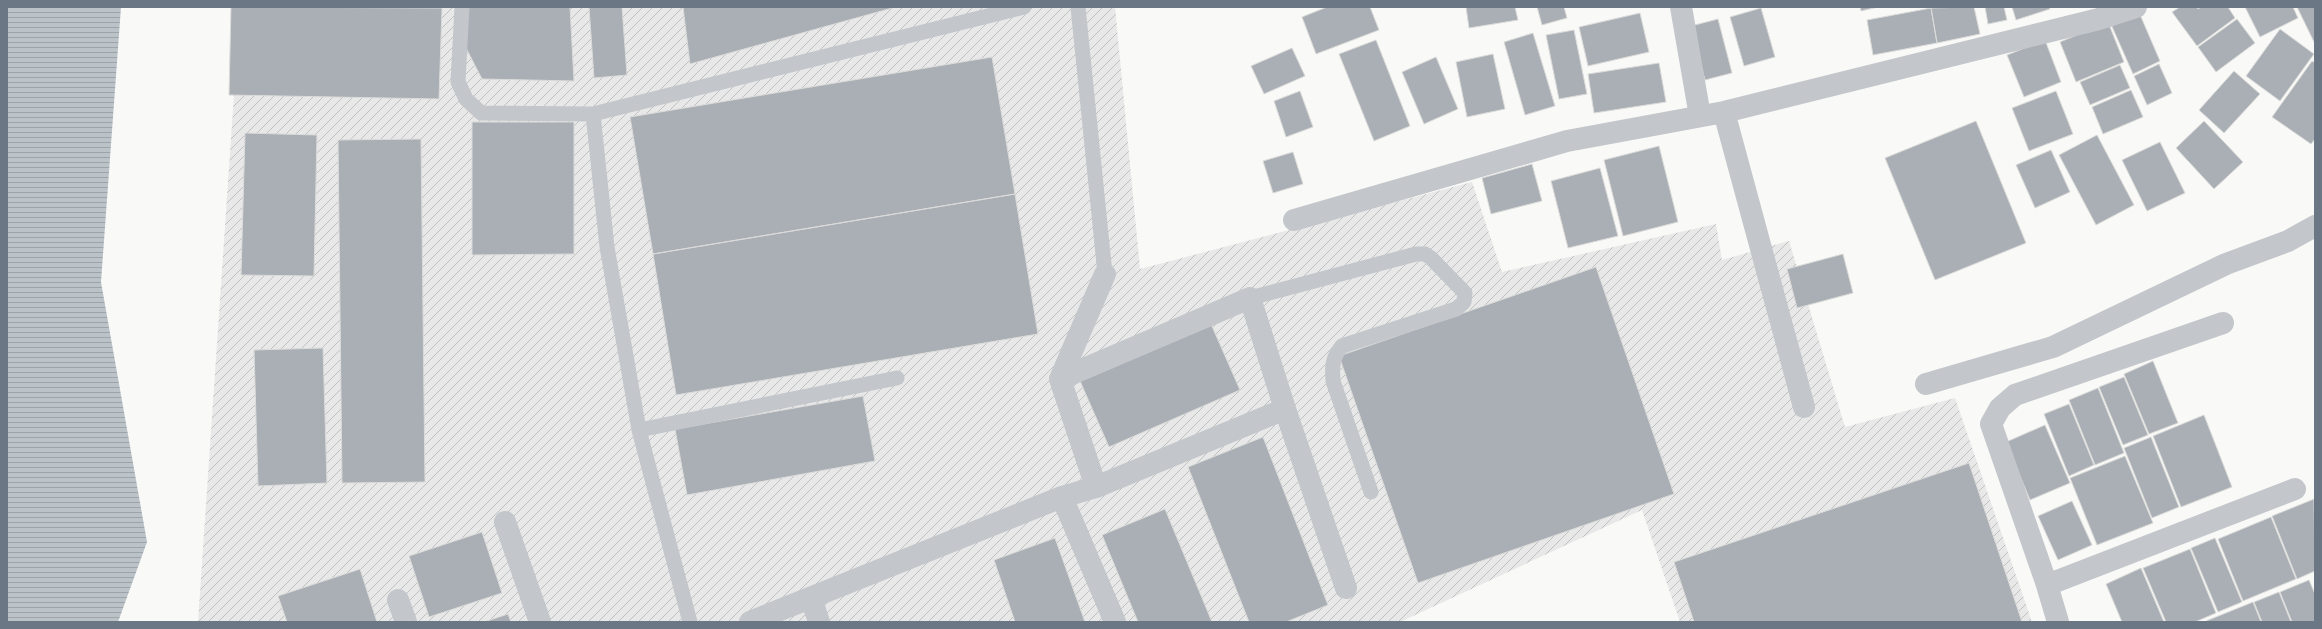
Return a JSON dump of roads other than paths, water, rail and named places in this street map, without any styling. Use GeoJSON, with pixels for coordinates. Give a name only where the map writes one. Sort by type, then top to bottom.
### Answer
{"type":"FeatureCollection","features":[{"type":"Feature","properties":{"kind":"street"},"geometry":{"type":"LineString","coordinates":[[1681,7],[1700,116]]}},
{"type":"Feature","properties":{"kind":"street"},"geometry":{"type":"LineString","coordinates":[[1294,220],[1567,141],[1724,112],[2099,19],[2136,7]]}},
{"type":"Feature","properties":{"kind":"street"},"geometry":{"type":"LineString","coordinates":[[1724,112],[1804,407]]}},
{"type":"Feature","properties":{"kind":"street"},"geometry":{"type":"LineString","coordinates":[[1926,384],[2053,347],[2226,264],[2288,241],[2315,226]]}},
{"type":"Feature","properties":{"kind":"street"},"geometry":{"type":"LineString","coordinates":[[1096,487],[1060,379],[1105,274]]}},
{"type":"Feature","properties":{"kind":"street"},"geometry":{"type":"LineString","coordinates":[[1060,379],[1250,298],[1285,409],[1346,588]]}},
{"type":"Feature","properties":{"kind":"street"},"geometry":{"type":"LineString","coordinates":[[2058,622],[2047,585],[1991,424],[2000,408],[2015,395],[2223,323]]}},
{"type":"Feature","properties":{"kind":"street"},"geometry":{"type":"LineString","coordinates":[[750,622],[1062,498],[1096,487],[1285,409]]}},
{"type":"Feature","properties":{"kind":"street"},"geometry":{"type":"LineString","coordinates":[[2047,585],[2295,489]]}},
{"type":"Feature","properties":{"kind":"street"},"geometry":{"type":"LineString","coordinates":[[1062,498],[1114,622]]}},
{"type":"Feature","properties":{"kind":"street"},"geometry":{"type":"LineString","coordinates":[[506,522],[540,622]]}},
{"type":"Feature","properties":{"kind":"street"},"geometry":{"type":"LineString","coordinates":[[811,598],[819,622]]}},
{"type":"Feature","properties":{"kind":"street"},"geometry":{"type":"LineString","coordinates":[[398,600],[406,622]]}},
{"type":"Feature","properties":{"kind":"lane"},"geometry":{"type":"LineString","coordinates":[[462,7],[458,82],[466,99],[481,113],[593,114],[1024,7]]}},
{"type":"Feature","properties":{"kind":"lane"},"geometry":{"type":"LineString","coordinates":[[1078,7],[1105,274]]}},
{"type":"Feature","properties":{"kind":"lane"},"geometry":{"type":"LineString","coordinates":[[593,114],[607,247],[639,430],[690,622]]}},
{"type":"Feature","properties":{"kind":"lane"},"geometry":{"type":"LineString","coordinates":[[1250,298],[1416,254],[1425,254],[1431,258],[1465,293],[1464,302],[1456,309],[1342,346],[1334,355],[1332,365],[1333,381],[1371,492]]}},
{"type":"Feature","properties":{"kind":"lane"},"geometry":{"type":"LineString","coordinates":[[639,430],[897,378]]}}]}
